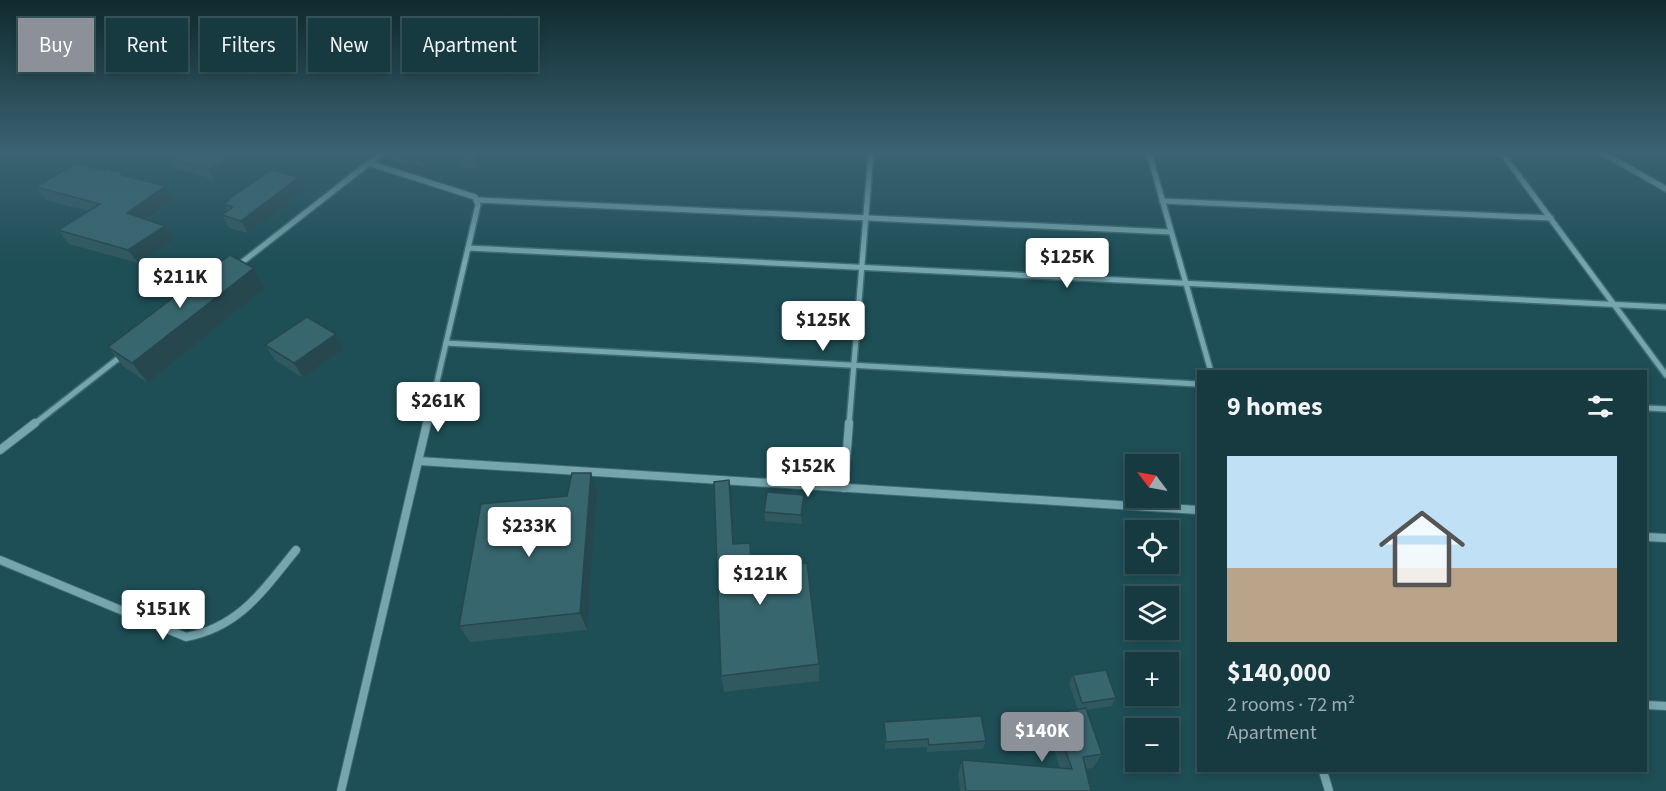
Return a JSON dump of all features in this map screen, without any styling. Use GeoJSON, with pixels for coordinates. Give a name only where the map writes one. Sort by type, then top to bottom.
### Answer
{"type":"FeatureCollection","features":[{"type":"Feature","properties":{"kind":"street"},"geometry":{"type":"LineString","coordinates":[[226,274],[334,190]]}},
{"type":"Feature","properties":{"kind":"street"},"geometry":{"type":"LineString","coordinates":[[455,190],[478,200],[1171,232]]}},
{"type":"Feature","properties":{"kind":"street"},"geometry":{"type":"LineString","coordinates":[[844,488],[868,190]]}},
{"type":"Feature","properties":{"kind":"street"},"geometry":{"type":"LineString","coordinates":[[1159,190],[1210,370]]}},
{"type":"Feature","properties":{"kind":"street"},"geometry":{"type":"LineString","coordinates":[[1530,190],[1666,375]]}},
{"type":"Feature","properties":{"kind":"street"},"geometry":{"type":"LineString","coordinates":[[341,791],[478,200]]}},
{"type":"Feature","properties":{"kind":"street"},"geometry":{"type":"LineString","coordinates":[[1162,201],[1551,218]]}},
{"type":"Feature","properties":{"kind":"street"},"geometry":{"type":"LineString","coordinates":[[468,248],[1666,307]]}},
{"type":"Feature","properties":{"kind":"street"},"geometry":{"type":"LineString","coordinates":[[446,343],[1197,384]]}},
{"type":"Feature","properties":{"kind":"street"},"geometry":{"type":"LineString","coordinates":[[0,450],[132,347]]}},
{"type":"Feature","properties":{"kind":"street"},"geometry":{"type":"LineString","coordinates":[[1647,408],[1666,409]]}},
{"type":"Feature","properties":{"kind":"street"},"geometry":{"type":"LineString","coordinates":[[419,461],[1197,510]]}},
{"type":"Feature","properties":{"kind":"street"},"geometry":{"type":"LineString","coordinates":[[1647,537],[1666,538]]}},
{"type":"Feature","properties":{"kind":"street"},"geometry":{"type":"LineString","coordinates":[[0,560],[186,637],[207,636],[239,617],[296,550]]}},
{"type":"Feature","properties":{"kind":"street"},"geometry":{"type":"LineString","coordinates":[[1647,705],[1666,706]]}},
{"type":"Feature","properties":{"kind":"street"},"geometry":{"type":"LineString","coordinates":[[1323,772],[1329,791]]}},
{"type":"Feature","properties":{"kind":"building"},"geometry":{"type":"Polygon","coordinates":[[[47,190],[159,190],[127,213],[165,226],[128,250],[58,230],[100,204],[47,190]]]}},
{"type":"Feature","properties":{"kind":"building"},"geometry":{"type":"Polygon","coordinates":[[[242,190],[282,190],[241,221],[222,215],[233,207],[224,204],[229,200],[227,200],[242,190]]]}},
{"type":"Feature","properties":{"kind":"building"},"geometry":{"type":"Polygon","coordinates":[[[230,255],[254,268],[132,363],[108,347],[230,255]]]}},
{"type":"Feature","properties":{"kind":"building"},"geometry":{"type":"Polygon","coordinates":[[[307,317],[336,334],[294,363],[265,345],[307,317]]]}},
{"type":"Feature","properties":{"kind":"building"},"geometry":{"type":"Polygon","coordinates":[[[572,473],[591,473],[580,613],[459,626],[481,504],[567,496],[572,473]]]}},
{"type":"Feature","properties":{"kind":"building"},"geometry":{"type":"Polygon","coordinates":[[[729,480],[733,544],[750,543],[751,569],[807,563],[819,664],[721,676],[714,482],[729,480]]]}},
{"type":"Feature","properties":{"kind":"building"},"geometry":{"type":"Polygon","coordinates":[[[767,492],[804,495],[801,515],[764,512],[767,492]]]}},
{"type":"Feature","properties":{"kind":"building"},"geometry":{"type":"Polygon","coordinates":[[[1106,670],[1116,698],[1082,703],[1073,675],[1106,670]]]}},
{"type":"Feature","properties":{"kind":"building"},"geometry":{"type":"Polygon","coordinates":[[[1086,708],[1102,754],[1083,757],[1091,791],[966,791],[962,760],[1072,769],[1053,714],[1086,708]]]}},
{"type":"Feature","properties":{"kind":"building"},"geometry":{"type":"Polygon","coordinates":[[[981,716],[986,741],[929,745],[928,739],[886,742],[884,722],[981,716]]]}}]}
